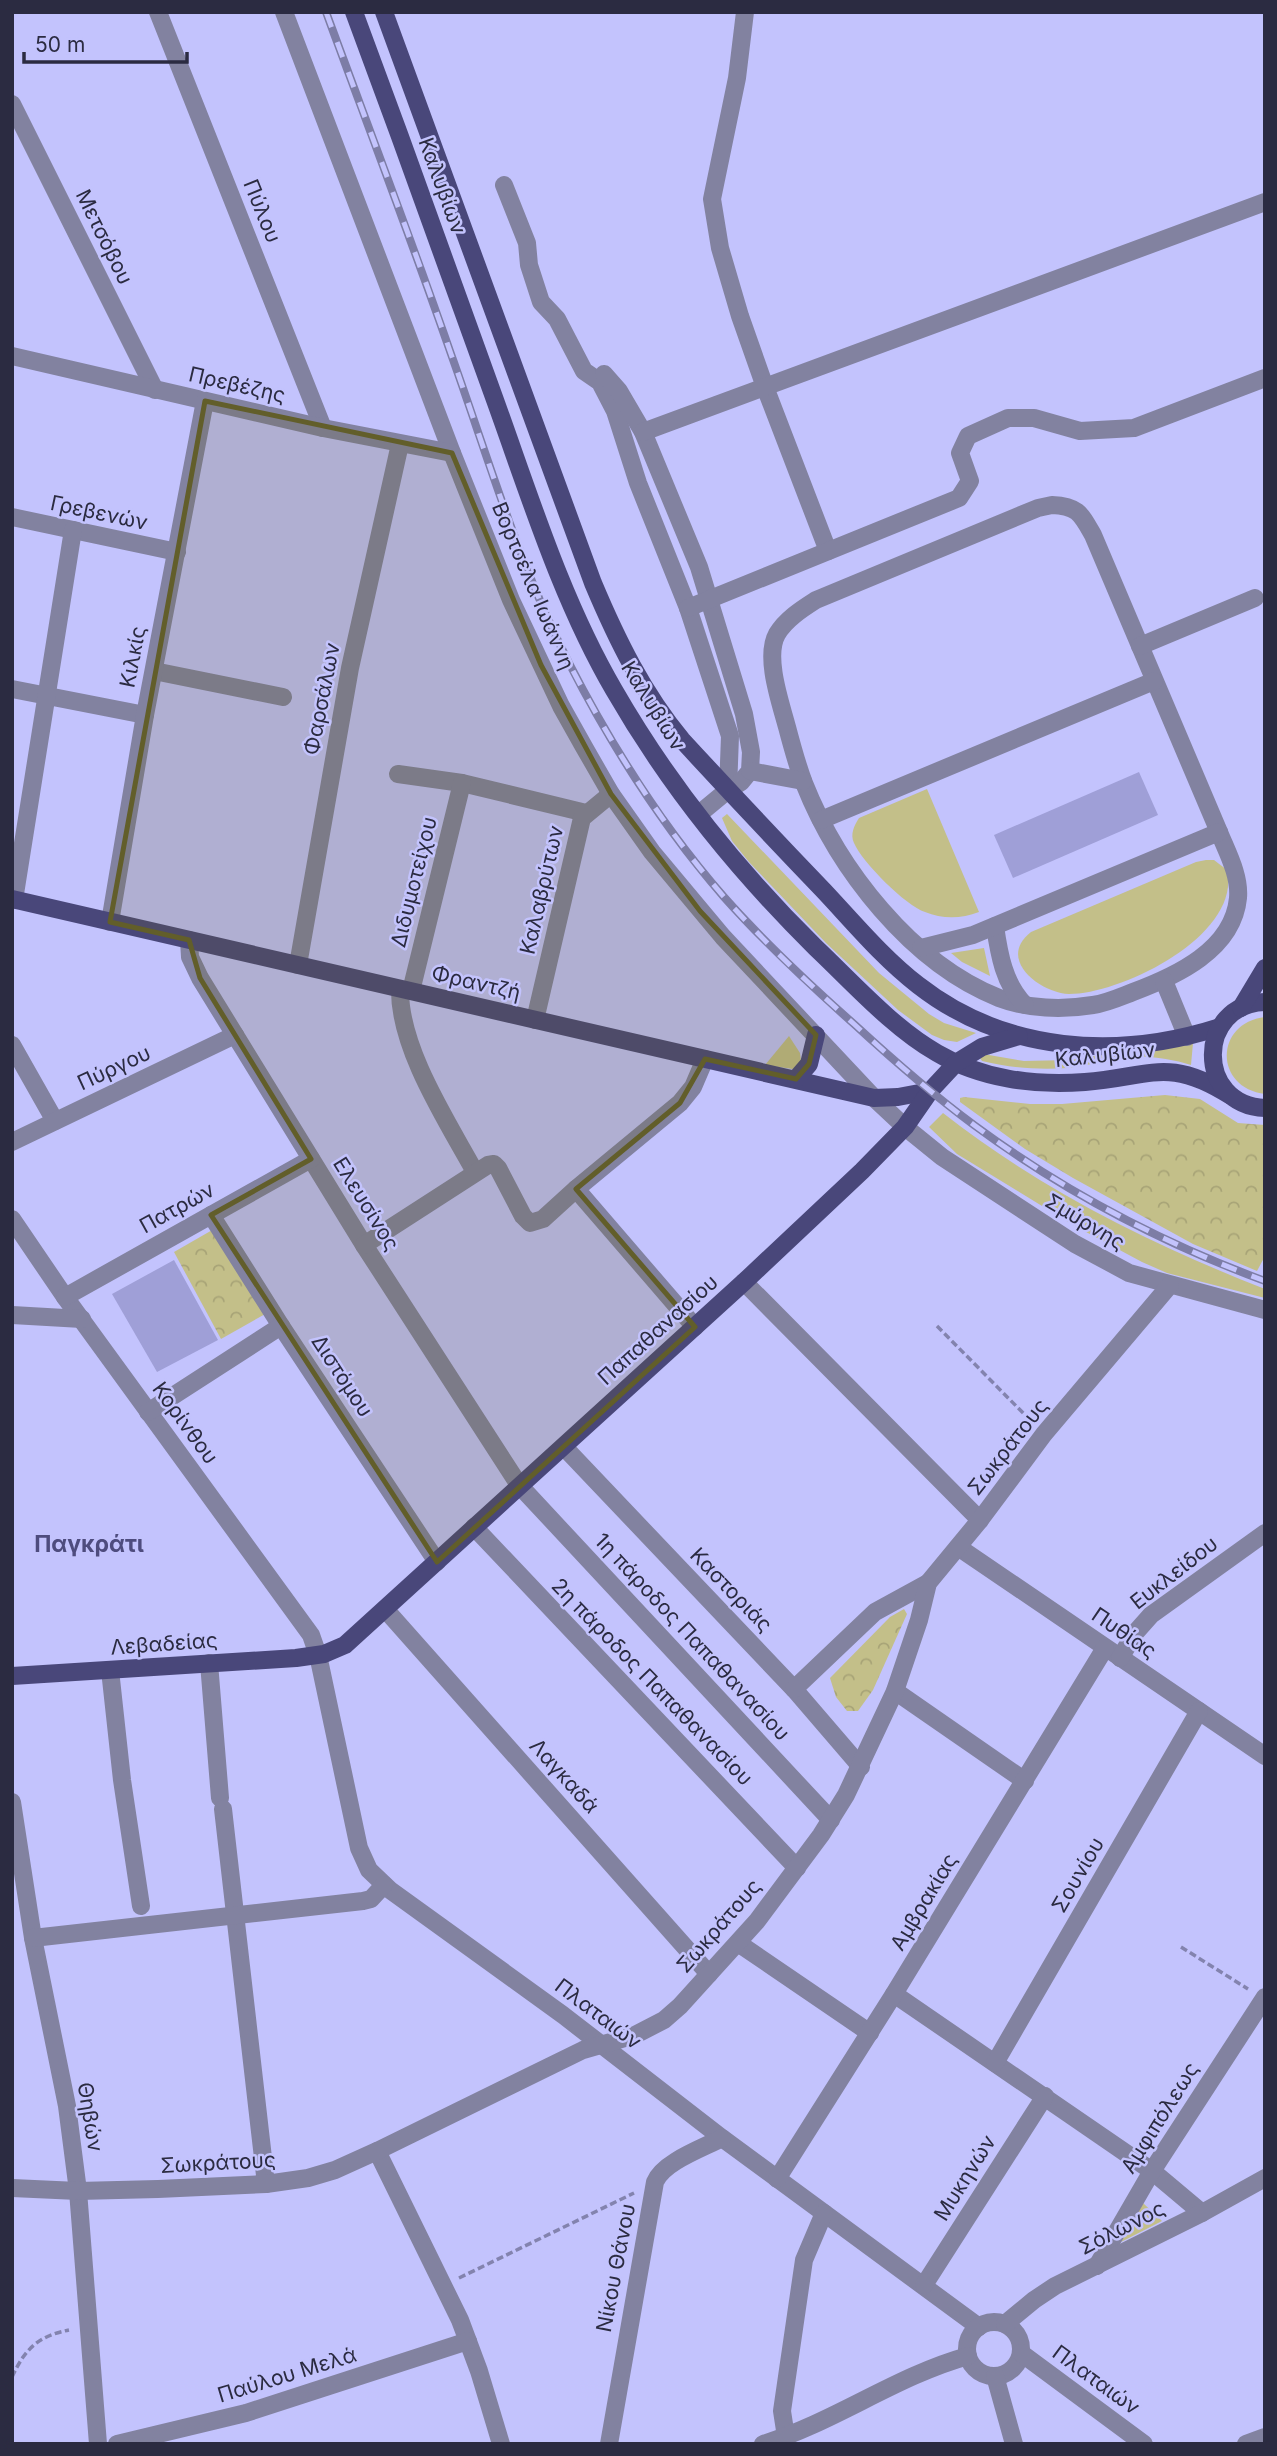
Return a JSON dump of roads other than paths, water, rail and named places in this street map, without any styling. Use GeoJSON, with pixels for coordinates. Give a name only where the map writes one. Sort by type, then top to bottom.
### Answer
{"type":"FeatureCollection","features":[{"type":"Feature","properties":{"kind":"main road","name":"Καλυβίων"},"geometry":{"type":"LineString","coordinates":[[355,12],[528,492],[587,639],[632,719],[699,814],[767,897],[841,972],[908,1032],[939,1055],[956,1063],[1003,1078],[1042,1083],[1087,1082],[1162,1071],[1181,1073],[1199,1078],[1246,1105],[1265,1108]]}},
{"type":"Feature","properties":{"kind":"main road","name":"Καλυβίων"},"geometry":{"type":"LineString","coordinates":[[384,12],[608,619],[621,648],[653,702],[682,740],[901,972],[958,1013],[989,1027],[1020,1036],[1046,1042],[1090,1046],[1147,1043],[1187,1037],[1220,1027]]}},
{"type":"Feature","properties":{"kind":"main road","name":"Φραντζή"},"geometry":{"type":"LineString","coordinates":[[13,900],[874,1098],[930,1091]]}},
{"type":"Feature","properties":{"kind":"main road"},"geometry":{"type":"LineString","coordinates":[[1241,1008],[1265,968]]}},
{"type":"Feature","properties":{"kind":"main road"},"geometry":{"type":"LineString","coordinates":[[1231,1096],[1219,1082],[1212,1064],[1213,1045],[1220,1027],[1233,1013],[1241,1008],[1265,1002]]}},
{"type":"Feature","properties":{"kind":"main road"},"geometry":{"type":"LineString","coordinates":[[796,1079],[809,1064],[816,1035]]}},
{"type":"Feature","properties":{"kind":"main road","name":"Παπαθανασίου"},"geometry":{"type":"LineString","coordinates":[[318,1655],[348,1643],[744,1282],[905,1127],[930,1091],[956,1063],[982,1047],[1020,1036]]}},
{"type":"Feature","properties":{"kind":"main road","name":"Λεβαδείας"},"geometry":{"type":"LineString","coordinates":[[12,1676],[318,1655]]}},
{"type":"Feature","properties":{"kind":"street","name":"Πύλου"},"geometry":{"type":"LineString","coordinates":[[158,12],[323,428]]}},
{"type":"Feature","properties":{"kind":"street","name":"Βορτσέλα Ιωάννη"},"geometry":{"type":"LineString","coordinates":[[284,12],[511,600],[541,665],[611,794],[679,886],[723,937],[874,1098]]}},
{"type":"Feature","properties":{"kind":"street"},"geometry":{"type":"LineString","coordinates":[[745,12],[737,78],[712,199],[720,248],[740,316],[828,551]]}},
{"type":"Feature","properties":{"kind":"street","name":"Μετσόβου"},"geometry":{"type":"LineString","coordinates":[[12,104],[155,390]]}},
{"type":"Feature","properties":{"kind":"street"},"geometry":{"type":"LineString","coordinates":[[504,186],[527,243],[529,265],[541,302],[557,319],[584,371],[600,382],[615,411],[638,483],[688,607],[730,736],[728,790]]}},
{"type":"Feature","properties":{"kind":"street"},"geometry":{"type":"LineString","coordinates":[[643,432],[1263,206]]}},
{"type":"Feature","properties":{"kind":"street"},"geometry":{"type":"LineString","coordinates":[[575,355],[597,366],[619,391],[643,432],[710,600],[744,714],[751,752],[750,771],[741,782],[699,814]]}},
{"type":"Feature","properties":{"kind":"street","name":"Πρεβέζης"},"geometry":{"type":"LineString","coordinates":[[12,356],[323,428],[452,453]]}},
{"type":"Feature","properties":{"kind":"street"},"geometry":{"type":"LineString","coordinates":[[688,607],[959,498],[970,481],[960,453],[968,436],[1008,418],[1034,418],[1080,431],[1134,428],[1265,378]]}},
{"type":"Feature","properties":{"kind":"street","name":"Κιλκίς"},"geometry":{"type":"LineString","coordinates":[[110,922],[145,715],[205,401]]}},
{"type":"Feature","properties":{"kind":"street","name":"Φαρσάλων"},"geometry":{"type":"LineString","coordinates":[[298,965],[350,668],[400,444]]}},
{"type":"Feature","properties":{"kind":"street"},"geometry":{"type":"LineString","coordinates":[[1070,505],[1082,516],[1093,535],[1154,681],[1237,880],[1238,895],[1234,915],[1209,950],[1195,963],[1164,981],[1092,1005],[1058,1008],[1025,1005],[1000,998],[946,969],[902,931],[855,876],[821,820],[803,781],[772,668],[776,636],[795,613],[816,600],[1038,508],[1070,505]]}},
{"type":"Feature","properties":{"kind":"street","name":"Γρεβενών"},"geometry":{"type":"LineString","coordinates":[[12,517],[177,552]]}},
{"type":"Feature","properties":{"kind":"street"},"geometry":{"type":"LineString","coordinates":[[13,900],[73,530]]}},
{"type":"Feature","properties":{"kind":"street"},"geometry":{"type":"LineString","coordinates":[[1140,646],[1255,598]]}},
{"type":"Feature","properties":{"kind":"street"},"geometry":{"type":"LineString","coordinates":[[154,671],[283,697]]}},
{"type":"Feature","properties":{"kind":"street"},"geometry":{"type":"LineString","coordinates":[[821,820],[1154,681]]}},
{"type":"Feature","properties":{"kind":"street"},"geometry":{"type":"LineString","coordinates":[[12,689],[145,715]]}},
{"type":"Feature","properties":{"kind":"street"},"geometry":{"type":"LineString","coordinates":[[750,771],[803,781]]}},
{"type":"Feature","properties":{"kind":"street","name":"Καλαβρύτων"},"geometry":{"type":"LineString","coordinates":[[398,774],[462,783],[586,813]]}},
{"type":"Feature","properties":{"kind":"street","name":"Διδυμοτείχου"},"geometry":{"type":"LineString","coordinates":[[462,783],[406,990],[402,1017],[412,1049],[436,1102],[475,1172]]}},
{"type":"Feature","properties":{"kind":"street","name":"Καλαβρύτων"},"geometry":{"type":"LineString","coordinates":[[535,1020],[582,818],[611,794]]}},
{"type":"Feature","properties":{"kind":"street"},"geometry":{"type":"LineString","coordinates":[[921,948],[966,938],[1219,832]]}},
{"type":"Feature","properties":{"kind":"street"},"geometry":{"type":"LineString","coordinates":[[995,926],[1007,979],[1025,1005]]}},
{"type":"Feature","properties":{"kind":"street","name":"Ελευσίνος"},"geometry":{"type":"LineString","coordinates":[[189,940],[190,957],[235,1035],[364,1245],[519,1485]]}},
{"type":"Feature","properties":{"kind":"street"},"geometry":{"type":"LineString","coordinates":[[1164,981],[1187,1037]]}},
{"type":"Feature","properties":{"kind":"street","name":"Πύργου"},"geometry":{"type":"LineString","coordinates":[[12,1142],[235,1035]]}},
{"type":"Feature","properties":{"kind":"street"},"geometry":{"type":"LineString","coordinates":[[12,1045],[55,1121]]}},
{"type":"Feature","properties":{"kind":"street"},"geometry":{"type":"LineString","coordinates":[[364,1245],[488,1165],[496,1165],[523,1216],[530,1223],[543,1219],[680,1103],[693,1087],[705,1059]]}},
{"type":"Feature","properties":{"kind":"street","name":"Σμύρνης"},"geometry":{"type":"LineString","coordinates":[[874,1098],[905,1127],[961,1171],[1075,1244],[1129,1273],[1265,1310]]}},
{"type":"Feature","properties":{"kind":"street","name":"Πατρών"},"geometry":{"type":"LineString","coordinates":[[65,1297],[312,1159]]}},
{"type":"Feature","properties":{"kind":"street"},"geometry":{"type":"LineString","coordinates":[[576,1189],[695,1327]]}},
{"type":"Feature","properties":{"kind":"street","name":"Διστόμου"},"geometry":{"type":"LineString","coordinates":[[211,1215],[437,1562]]}},
{"type":"Feature","properties":{"kind":"street","name":"Κορίνθου"},"geometry":{"type":"LineString","coordinates":[[12,1219],[148,1412],[306,1626],[318,1655]]}},
{"type":"Feature","properties":{"kind":"street"},"geometry":{"type":"LineString","coordinates":[[744,1282],[980,1520]]}},
{"type":"Feature","properties":{"kind":"street","name":"Σωκράτους"},"geometry":{"type":"LineString","coordinates":[[12,2188],[78,2191],[266,2185],[319,2175],[377,2151],[573,2054],[656,2026],[680,2006],[738,1943],[831,1820],[861,1767],[895,1691],[919,1620],[928,1583],[1045,1434],[1170,1285]]}},
{"type":"Feature","properties":{"kind":"street"},"geometry":{"type":"LineString","coordinates":[[12,1315],[82,1319]]}},
{"type":"Feature","properties":{"kind":"street"},"geometry":{"type":"LineString","coordinates":[[148,1412],[281,1326]]}},
{"type":"Feature","properties":{"kind":"street","name":"Καστοριάς"},"geometry":{"type":"LineString","coordinates":[[564,1447],[794,1689],[861,1767]]}},
{"type":"Feature","properties":{"kind":"street","name":"1η πάροδος Παπαθανασίου"},"geometry":{"type":"LineString","coordinates":[[519,1485],[831,1820]]}},
{"type":"Feature","properties":{"kind":"street","name":"2η πάροδος Παπαθανασίου"},"geometry":{"type":"LineString","coordinates":[[474,1527],[797,1868]]}},
{"type":"Feature","properties":{"kind":"street","name":"Ευκλείδου"},"geometry":{"type":"LineString","coordinates":[[1113,1653],[1151,1615],[1265,1533]]}},
{"type":"Feature","properties":{"kind":"street","name":"Πυθίας"},"geometry":{"type":"LineString","coordinates":[[958,1547],[1265,1756]]}},
{"type":"Feature","properties":{"kind":"street"},"geometry":{"type":"LineString","coordinates":[[794,1689],[875,1612],[928,1583]]}},
{"type":"Feature","properties":{"kind":"street","name":"Λαγκαδά"},"geometry":{"type":"LineString","coordinates":[[385,1609],[709,1974]]}},
{"type":"Feature","properties":{"kind":"street","name":"Αμβρακίας"},"geometry":{"type":"LineString","coordinates":[[777,2179],[870,2034],[1025,1781],[1113,1653]]}},
{"type":"Feature","properties":{"kind":"street","name":"Πλαταιών"},"geometry":{"type":"LineString","coordinates":[[318,1655],[359,1848],[369,1870],[384,1885],[979,2327]]}},
{"type":"Feature","properties":{"kind":"street"},"geometry":{"type":"LineString","coordinates":[[209,1663],[221,1804],[234,1896],[266,2185]]}},
{"type":"Feature","properties":{"kind":"street"},"geometry":{"type":"LineString","coordinates":[[110,1670],[121,1780],[141,1906]]}},
{"type":"Feature","properties":{"kind":"street"},"geometry":{"type":"LineString","coordinates":[[895,1691],[1025,1781]]}},
{"type":"Feature","properties":{"kind":"street","name":"Σουνίου"},"geometry":{"type":"LineString","coordinates":[[995,2063],[1199,1711]]}},
{"type":"Feature","properties":{"kind":"street","name":"Θηβών"},"geometry":{"type":"LineString","coordinates":[[12,1802],[33,1938],[67,2106],[78,2191],[98,2444]]}},
{"type":"Feature","properties":{"kind":"street"},"geometry":{"type":"LineString","coordinates":[[33,1938],[363,1901],[371,1899],[384,1885]]}},
{"type":"Feature","properties":{"kind":"street"},"geometry":{"type":"LineString","coordinates":[[738,1943],[870,2034]]}},
{"type":"Feature","properties":{"kind":"street"},"geometry":{"type":"LineString","coordinates":[[894,1994],[1152,2171],[1202,2213]]}},
{"type":"Feature","properties":{"kind":"street","name":"Αμφιπόλεως"},"geometry":{"type":"LineString","coordinates":[[1097,2266],[1152,2171],[1264,1998]]}},
{"type":"Feature","properties":{"kind":"street","name":"Μυκηνών"},"geometry":{"type":"LineString","coordinates":[[925,2285],[1045,2096]]}},
{"type":"Feature","properties":{"kind":"street","name":"Νίκου Θάνου"},"geometry":{"type":"LineString","coordinates":[[609,2444],[657,2176],[663,2170],[722,2138]]}},
{"type":"Feature","properties":{"kind":"street"},"geometry":{"type":"LineString","coordinates":[[377,2151],[444,2286],[468,2341],[501,2444]]}},
{"type":"Feature","properties":{"kind":"street","name":"Σόλωνος"},"geometry":{"type":"LineString","coordinates":[[1005,2324],[1055,2286],[1202,2213],[1265,2178]]}},
{"type":"Feature","properties":{"kind":"street"},"geometry":{"type":"LineString","coordinates":[[786,2437],[782,2412],[804,2260],[824,2213]]}},
{"type":"Feature","properties":{"kind":"street"},"geometry":{"type":"LineString","coordinates":[[991,2322],[1005,2324],[1018,2336],[1021,2353],[1013,2369],[1006,2374],[995,2376],[982,2373],[968,2356],[968,2342],[979,2327],[991,2322]]}},
{"type":"Feature","properties":{"kind":"street","name":"Παύλου Μελά"},"geometry":{"type":"LineString","coordinates":[[117,2444],[246,2413],[468,2341]]}},
{"type":"Feature","properties":{"kind":"street","name":"Πλαταιών"},"geometry":{"type":"LineString","coordinates":[[1021,2353],[1144,2444]]}},
{"type":"Feature","properties":{"kind":"street"},"geometry":{"type":"LineString","coordinates":[[763,2444],[817,2425],[932,2368],[968,2356]]}},
{"type":"Feature","properties":{"kind":"street"},"geometry":{"type":"LineString","coordinates":[[995,2376],[1014,2444]]}},
{"type":"Feature","properties":{"kind":"street"},"geometry":{"type":"LineString","coordinates":[[1246,2444],[1265,2437]]}},
{"type":"Feature","properties":{"kind":"railway"},"geometry":{"type":"LineString","coordinates":[[326,12],[535,588],[569,663],[602,724],[659,814],[724,897],[787,962],[898,1063],[974,1125],[1042,1171],[1114,1213],[1188,1250],[1265,1281]]}},
{"type":"Feature","properties":{"kind":"district","name":"Παγκράτι"},"geometry":{"type":"Point","coordinates":[89,1544]}}]}
